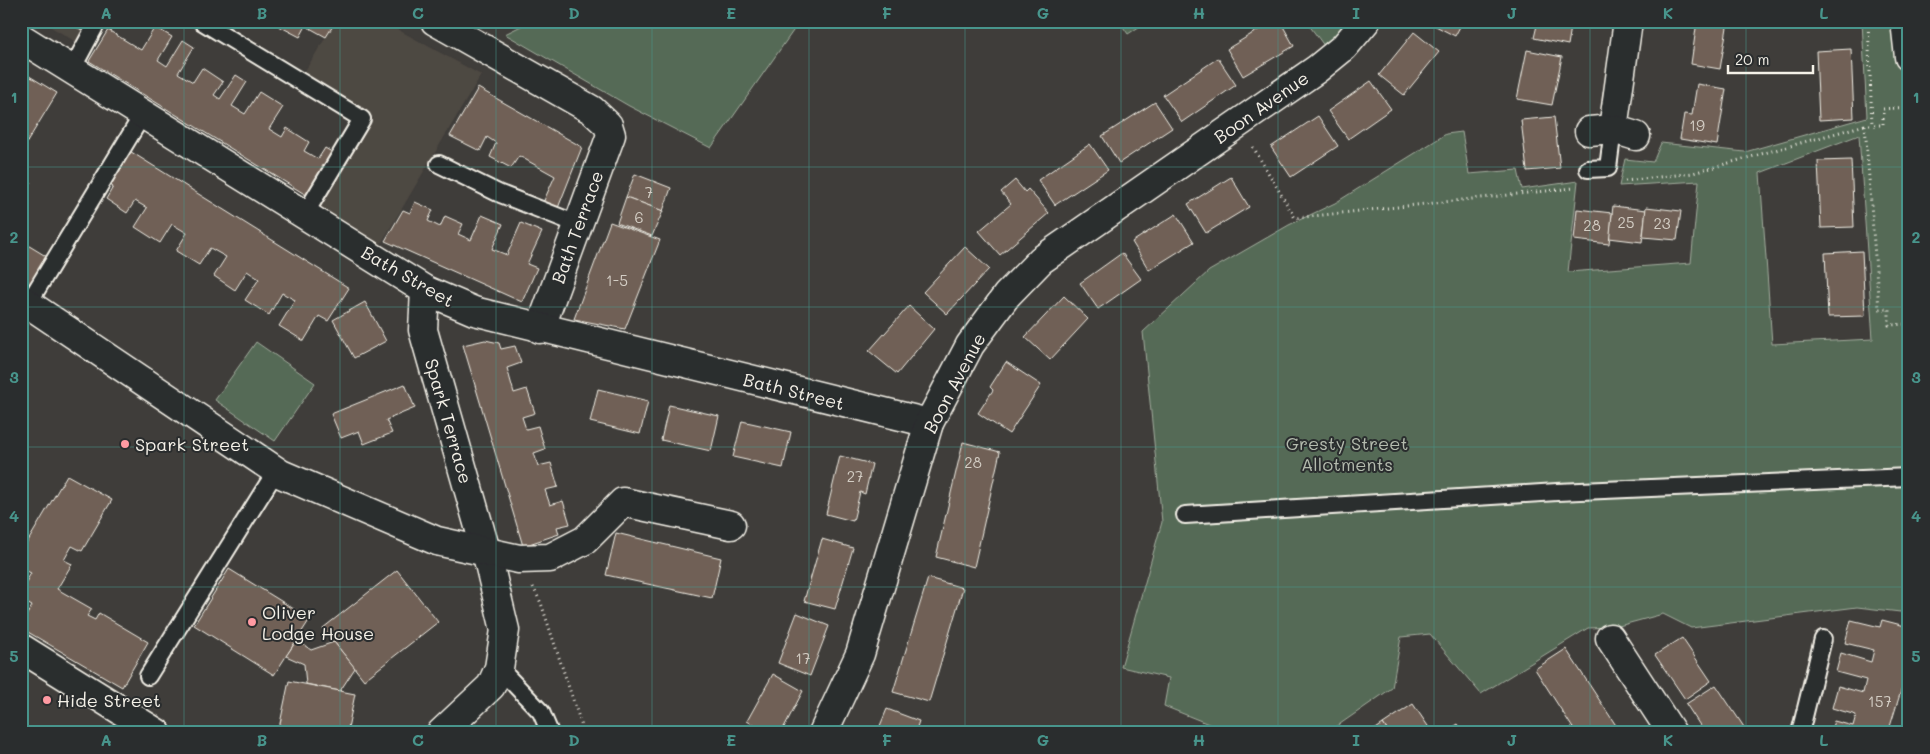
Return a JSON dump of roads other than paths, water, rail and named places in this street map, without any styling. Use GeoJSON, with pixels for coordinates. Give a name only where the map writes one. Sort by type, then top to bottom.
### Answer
{"type":"FeatureCollection","features":[{"type":"Feature","properties":{"kind":"street","name":"Boon Avenue"},"geometry":{"type":"LineString","coordinates":[[823,733],[860,654],[929,424],[970,345],[1007,296],[1041,260],[1344,47],[1366,21]]}},
{"type":"Feature","properties":{"kind":"street"},"geometry":{"type":"LineString","coordinates":[[1613,132],[1628,21]]}},
{"type":"Feature","properties":{"kind":"street"},"geometry":{"type":"LineString","coordinates":[[1904,21],[1909,57]]}},
{"type":"Feature","properties":{"kind":"street","name":"Bath Terrace"},"geometry":{"type":"LineString","coordinates":[[453,25],[592,110],[608,125],[611,135],[540,329]]}},
{"type":"Feature","properties":{"kind":"street","name":"Bath Street"},"geometry":{"type":"LineString","coordinates":[[21,38],[426,290],[474,312],[929,424]]}},
{"type":"Feature","properties":{"kind":"street","name":"Spark Terrace"},"geometry":{"type":"LineString","coordinates":[[426,290],[423,330],[486,552],[505,630],[499,668],[491,686],[441,733]]}},
{"type":"Feature","properties":{"kind":"street"},"geometry":{"type":"LineString","coordinates":[[25,302],[276,471],[438,542],[519,560],[550,558],[585,540],[623,502],[731,525]]}},
{"type":"Feature","properties":{"kind":"street"},"geometry":{"type":"LineString","coordinates":[[1610,638],[1672,733]]}},
{"type":"Feature","properties":{"kind":"street"},"geometry":{"type":"LineString","coordinates":[[21,648],[157,733]]}},
{"type":"Feature","properties":{"kind":"lane"},"geometry":{"type":"LineString","coordinates":[[72,69],[98,21]]}},
{"type":"Feature","properties":{"kind":"lane"},"geometry":{"type":"LineString","coordinates":[[201,21],[362,119],[305,214]]}},
{"type":"Feature","properties":{"kind":"lane"},"geometry":{"type":"LineString","coordinates":[[25,302],[144,114]]}},
{"type":"Feature","properties":{"kind":"lane"},"geometry":{"type":"LineString","coordinates":[[1588,169],[1608,168],[1613,132]]}},
{"type":"Feature","properties":{"kind":"lane"},"geometry":{"type":"LineString","coordinates":[[439,164],[498,193],[578,224]]}},
{"type":"Feature","properties":{"kind":"lane"},"geometry":{"type":"LineString","coordinates":[[148,676],[276,471]]}},
{"type":"Feature","properties":{"kind":"lane"},"geometry":{"type":"LineString","coordinates":[[1185,515],[1557,492],[1909,478]]}},
{"type":"Feature","properties":{"kind":"lane"},"geometry":{"type":"LineString","coordinates":[[1800,733],[1823,639]]}},
{"type":"Feature","properties":{"kind":"lane"},"geometry":{"type":"LineString","coordinates":[[499,668],[541,712],[550,733]]}},
{"type":"Feature","properties":{"kind":"place","name":"Spark Street"},"geometry":{"type":"Point","coordinates":[125,444]}},
{"type":"Feature","properties":{"kind":"place","name":"Oliver Lodge House"},"geometry":{"type":"Point","coordinates":[252,622]}},
{"type":"Feature","properties":{"kind":"place","name":"Hide Street"},"geometry":{"type":"Point","coordinates":[47,700]}},
{"type":"Feature","properties":{"kind":"park label","name":"Gresty Street Allotments"},"geometry":{"type":"Point","coordinates":[1347,453]}}]}
